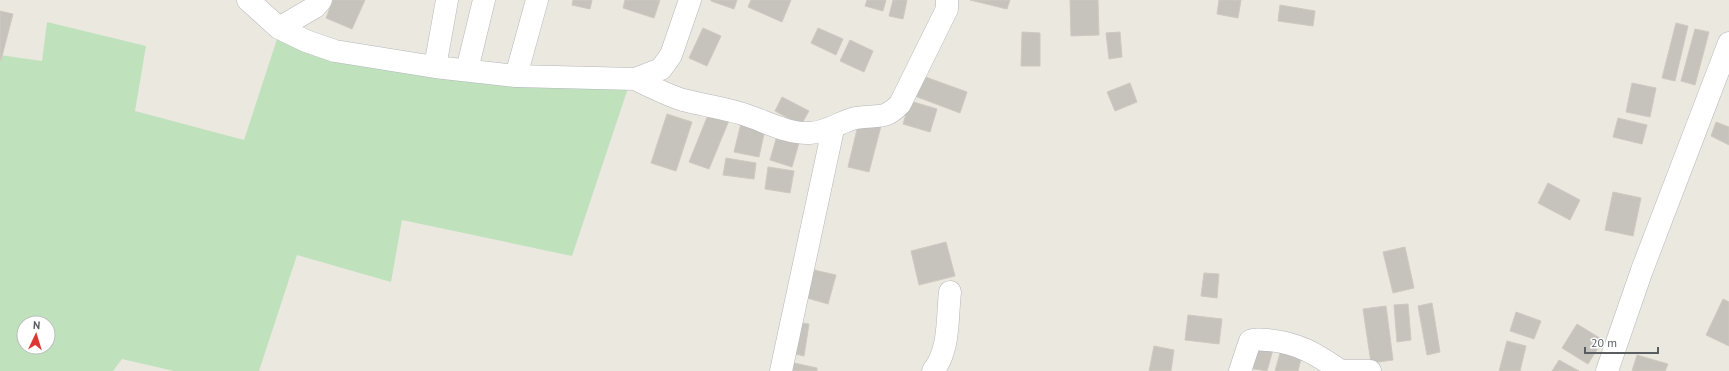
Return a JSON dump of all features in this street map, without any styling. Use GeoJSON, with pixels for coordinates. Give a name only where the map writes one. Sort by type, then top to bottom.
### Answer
{"type":"FeatureCollection","features":[{"type":"Feature","properties":{"kind":"street"},"geometry":{"type":"LineString","coordinates":[[248,0],[279,28],[306,41],[335,51],[516,76],[636,79],[683,100],[743,114],[798,133],[811,133],[833,128],[854,119],[885,116],[892,112],[900,104],[947,8],[947,0]]}},
{"type":"Feature","properties":{"kind":"street"},"geometry":{"type":"LineString","coordinates":[[279,28],[314,7],[321,0]]}},
{"type":"Feature","properties":{"kind":"street"},"geometry":{"type":"LineString","coordinates":[[435,66],[447,0]]}},
{"type":"Feature","properties":{"kind":"street"},"geometry":{"type":"LineString","coordinates":[[467,70],[484,0]]}},
{"type":"Feature","properties":{"kind":"street"},"geometry":{"type":"LineString","coordinates":[[516,76],[537,0]]}},
{"type":"Feature","properties":{"kind":"street"},"geometry":{"type":"LineString","coordinates":[[636,79],[661,69],[671,55],[681,31],[690,0]]}},
{"type":"Feature","properties":{"kind":"street"},"geometry":{"type":"LineString","coordinates":[[1607,371],[1644,263],[1729,42]]}},
{"type":"Feature","properties":{"kind":"street"},"geometry":{"type":"LineString","coordinates":[[781,371],[833,128]]}},
{"type":"Feature","properties":{"kind":"street"},"geometry":{"type":"LineString","coordinates":[[933,371],[943,355],[950,292]]}},
{"type":"Feature","properties":{"kind":"street"},"geometry":{"type":"LineString","coordinates":[[1240,371],[1250,341],[1255,339],[1297,345],[1314,352],[1341,371]]}},
{"type":"Feature","properties":{"kind":"street"},"geometry":{"type":"LineString","coordinates":[[1346,371],[1370,371]]}},
{"type":"Feature","properties":{"kind":"green space"},"geometry":{"type":"Polygon","coordinates":[[[47,22],[146,46],[135,111],[244,140],[278,36],[629,85],[572,256],[402,220],[391,282],[297,255],[259,371],[174,371],[122,359],[113,371],[0,371],[0,55],[42,61],[47,22]]]}},
{"type":"Feature","properties":{"kind":"building"},"geometry":{"type":"Polygon","coordinates":[[[333,0],[365,0],[352,29],[326,18],[333,0]]]}},
{"type":"Feature","properties":{"kind":"building"},"geometry":{"type":"Polygon","coordinates":[[[573,0],[592,0],[590,9],[572,5],[573,0]]]}},
{"type":"Feature","properties":{"kind":"building"},"geometry":{"type":"Polygon","coordinates":[[[625,0],[660,0],[654,18],[623,8],[625,0]]]}},
{"type":"Feature","properties":{"kind":"building"},"geometry":{"type":"Polygon","coordinates":[[[711,0],[737,0],[734,9],[711,0]]]}},
{"type":"Feature","properties":{"kind":"building"},"geometry":{"type":"Polygon","coordinates":[[[751,0],[791,0],[782,22],[748,7],[751,0]]]}},
{"type":"Feature","properties":{"kind":"building"},"geometry":{"type":"Polygon","coordinates":[[[867,0],[886,0],[883,11],[865,6],[867,0]]]}},
{"type":"Feature","properties":{"kind":"building"},"geometry":{"type":"Polygon","coordinates":[[[893,0],[907,0],[903,19],[889,16],[893,0]]]}},
{"type":"Feature","properties":{"kind":"building"},"geometry":{"type":"Polygon","coordinates":[[[970,0],[1010,0],[1007,9],[970,0]]]}},
{"type":"Feature","properties":{"kind":"building"},"geometry":{"type":"Polygon","coordinates":[[[1070,0],[1098,0],[1099,35],[1071,36],[1070,0]]]}},
{"type":"Feature","properties":{"kind":"building"},"geometry":{"type":"Polygon","coordinates":[[[1219,0],[1241,0],[1238,18],[1217,14],[1219,0]]]}},
{"type":"Feature","properties":{"kind":"building"},"geometry":{"type":"Polygon","coordinates":[[[1280,5],[1315,11],[1313,26],[1278,21],[1280,5]]]}},
{"type":"Feature","properties":{"kind":"building"},"geometry":{"type":"Polygon","coordinates":[[[0,11],[13,14],[1,60],[0,60],[0,11]]]}},
{"type":"Feature","properties":{"kind":"building"},"geometry":{"type":"Polygon","coordinates":[[[1676,23],[1688,26],[1675,81],[1662,78],[1676,23]]]}},
{"type":"Feature","properties":{"kind":"building"},"geometry":{"type":"Polygon","coordinates":[[[703,28],[721,36],[707,66],[689,58],[703,28]]]}},
{"type":"Feature","properties":{"kind":"building"},"geometry":{"type":"Polygon","coordinates":[[[818,28],[843,39],[836,55],[811,43],[818,28]]]}},
{"type":"Feature","properties":{"kind":"building"},"geometry":{"type":"Polygon","coordinates":[[[1695,29],[1709,32],[1695,85],[1681,81],[1695,29]]]}},
{"type":"Feature","properties":{"kind":"building"},"geometry":{"type":"Polygon","coordinates":[[[1022,32],[1040,33],[1040,66],[1021,66],[1022,32]]]}},
{"type":"Feature","properties":{"kind":"building"},"geometry":{"type":"Polygon","coordinates":[[[1120,32],[1122,57],[1109,59],[1106,33],[1120,32]]]}},
{"type":"Feature","properties":{"kind":"building"},"geometry":{"type":"Polygon","coordinates":[[[850,40],[873,51],[864,72],[840,61],[850,40]]]}},
{"type":"Feature","properties":{"kind":"building"},"geometry":{"type":"Polygon","coordinates":[[[920,75],[967,92],[960,113],[912,95],[920,75]]]}},
{"type":"Feature","properties":{"kind":"building"},"geometry":{"type":"Polygon","coordinates":[[[1130,83],[1137,102],[1115,111],[1107,92],[1130,83]]]}},
{"type":"Feature","properties":{"kind":"building"},"geometry":{"type":"Polygon","coordinates":[[[1632,83],[1656,88],[1650,117],[1626,112],[1632,83]]]}},
{"type":"Feature","properties":{"kind":"building"},"geometry":{"type":"Polygon","coordinates":[[[782,97],[809,111],[801,125],[775,111],[782,97]]]}},
{"type":"Feature","properties":{"kind":"building"},"geometry":{"type":"Polygon","coordinates":[[[910,101],[937,109],[930,132],[903,124],[910,101]]]}},
{"type":"Feature","properties":{"kind":"building"},"geometry":{"type":"Polygon","coordinates":[[[710,110],[730,118],[709,169],[689,162],[710,110]]]}},
{"type":"Feature","properties":{"kind":"building"},"geometry":{"type":"Polygon","coordinates":[[[667,114],[692,122],[676,171],[651,163],[667,114]]]}},
{"type":"Feature","properties":{"kind":"building"},"geometry":{"type":"Polygon","coordinates":[[[1618,118],[1647,125],[1642,144],[1613,137],[1618,118]]]}},
{"type":"Feature","properties":{"kind":"building"},"geometry":{"type":"Polygon","coordinates":[[[742,119],[766,125],[759,157],[734,152],[742,119]]]}},
{"type":"Feature","properties":{"kind":"building"},"geometry":{"type":"Polygon","coordinates":[[[859,121],[881,126],[869,172],[848,167],[859,121]]]}},
{"type":"Feature","properties":{"kind":"building"},"geometry":{"type":"Polygon","coordinates":[[[1716,122],[1729,127],[1729,145],[1711,136],[1716,122]]]}},
{"type":"Feature","properties":{"kind":"building"},"geometry":{"type":"Polygon","coordinates":[[[779,129],[801,136],[792,167],[770,160],[779,129]]]}},
{"type":"Feature","properties":{"kind":"building"},"geometry":{"type":"Polygon","coordinates":[[[726,158],[756,163],[754,179],[723,175],[726,158]]]}},
{"type":"Feature","properties":{"kind":"building"},"geometry":{"type":"Polygon","coordinates":[[[768,167],[794,171],[790,193],[765,189],[768,167]]]}},
{"type":"Feature","properties":{"kind":"building"},"geometry":{"type":"Polygon","coordinates":[[[1548,183],[1580,200],[1570,220],[1538,203],[1548,183]]]}},
{"type":"Feature","properties":{"kind":"building"},"geometry":{"type":"Polygon","coordinates":[[[1613,192],[1641,198],[1633,236],[1605,230],[1613,192]]]}},
{"type":"Feature","properties":{"kind":"building"},"geometry":{"type":"Polygon","coordinates":[[[946,242],[955,276],[919,285],[911,251],[946,242]]]}},
{"type":"Feature","properties":{"kind":"building"},"geometry":{"type":"Polygon","coordinates":[[[1405,247],[1414,288],[1393,293],[1383,252],[1405,247]]]}},
{"type":"Feature","properties":{"kind":"building"},"geometry":{"type":"Polygon","coordinates":[[[814,270],[836,275],[828,304],[807,298],[814,270]]]}},
{"type":"Feature","properties":{"kind":"building"},"geometry":{"type":"Polygon","coordinates":[[[1204,273],[1219,274],[1217,298],[1201,296],[1204,273]]]}},
{"type":"Feature","properties":{"kind":"building"},"geometry":{"type":"Polygon","coordinates":[[[1723,299],[1729,302],[1729,346],[1706,335],[1723,299]]]}},
{"type":"Feature","properties":{"kind":"building"},"geometry":{"type":"Polygon","coordinates":[[[1432,303],[1440,352],[1427,355],[1418,306],[1432,303]]]}},
{"type":"Feature","properties":{"kind":"building"},"geometry":{"type":"Polygon","coordinates":[[[1408,304],[1411,340],[1397,342],[1394,305],[1408,304]]]}},
{"type":"Feature","properties":{"kind":"building"},"geometry":{"type":"Polygon","coordinates":[[[1386,306],[1393,360],[1371,363],[1363,309],[1386,306]]]}},
{"type":"Feature","properties":{"kind":"building"},"geometry":{"type":"Polygon","coordinates":[[[1516,312],[1541,321],[1534,339],[1510,331],[1516,312]]]}},
{"type":"Feature","properties":{"kind":"building"},"geometry":{"type":"Polygon","coordinates":[[[1188,315],[1222,319],[1219,344],[1185,340],[1188,315]]]}},
{"type":"Feature","properties":{"kind":"building"},"geometry":{"type":"Polygon","coordinates":[[[795,322],[809,324],[804,356],[791,353],[795,322]]]}},
{"type":"Feature","properties":{"kind":"building"},"geometry":{"type":"Polygon","coordinates":[[[1577,324],[1603,340],[1588,364],[1562,348],[1577,324]]]}},
{"type":"Feature","properties":{"kind":"building"},"geometry":{"type":"Polygon","coordinates":[[[1255,340],[1274,346],[1267,371],[1248,368],[1255,340]]]}},
{"type":"Feature","properties":{"kind":"building"},"geometry":{"type":"Polygon","coordinates":[[[1507,341],[1526,346],[1520,371],[1499,371],[1507,341]]]}},
{"type":"Feature","properties":{"kind":"building"},"geometry":{"type":"Polygon","coordinates":[[[1154,346],[1174,350],[1171,371],[1149,371],[1154,346]]]}},
{"type":"Feature","properties":{"kind":"building"},"geometry":{"type":"Polygon","coordinates":[[[1282,346],[1303,351],[1298,371],[1275,371],[1282,346]]]}},
{"type":"Feature","properties":{"kind":"building"},"geometry":{"type":"Polygon","coordinates":[[[1637,355],[1668,364],[1665,371],[1632,371],[1637,355]]]}},
{"type":"Feature","properties":{"kind":"building"},"geometry":{"type":"Polygon","coordinates":[[[1559,360],[1579,371],[1552,371],[1559,360]]]}},
{"type":"Feature","properties":{"kind":"building"},"geometry":{"type":"Polygon","coordinates":[[[794,363],[817,368],[817,371],[792,371],[794,363]]]}}]}
